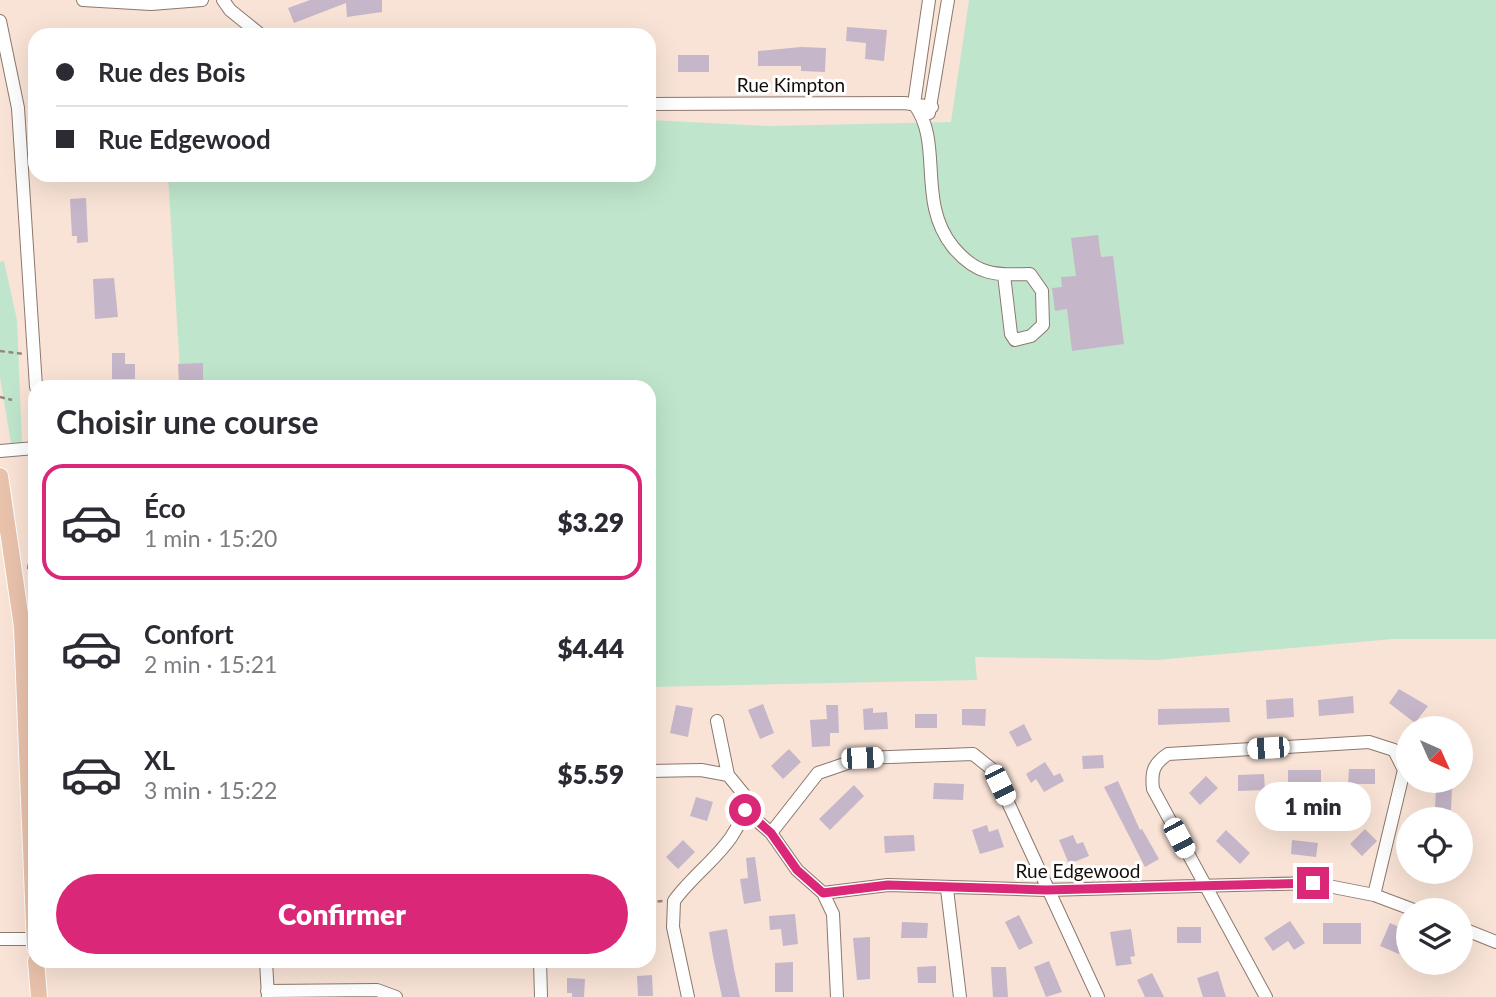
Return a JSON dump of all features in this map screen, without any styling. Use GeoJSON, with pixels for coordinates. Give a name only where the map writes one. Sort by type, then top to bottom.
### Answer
{"type":"FeatureCollection","features":[{"type":"Feature","properties":{"kind":"main road"},"geometry":{"type":"LineString","coordinates":[[0,476],[18,584],[28,681]]}},
{"type":"Feature","properties":{"kind":"main road"},"geometry":{"type":"LineString","coordinates":[[36,968],[38,997]]}},
{"type":"Feature","properties":{"kind":"street"},"geometry":{"type":"LineString","coordinates":[[83,0],[151,4],[202,0]]}},
{"type":"Feature","properties":{"kind":"street"},"geometry":{"type":"LineString","coordinates":[[223,0],[230,10],[252,28]]}},
{"type":"Feature","properties":{"kind":"street"},"geometry":{"type":"LineString","coordinates":[[926,119],[914,104],[929,0]]}},
{"type":"Feature","properties":{"kind":"street"},"geometry":{"type":"LineString","coordinates":[[948,0],[932,107],[926,119],[932,202],[939,225],[951,245],[977,271],[1004,275],[1030,274],[1042,291],[1043,325],[1031,336],[1015,340],[1011,334],[1004,275]]}},
{"type":"Feature","properties":{"kind":"street"},"geometry":{"type":"LineString","coordinates":[[0,21],[18,108],[36,380]]}},
{"type":"Feature","properties":{"kind":"street","name":"Rue Kimpton"},"geometry":{"type":"LineString","coordinates":[[656,104],[914,104],[932,107]]}},
{"type":"Feature","properties":{"kind":"street"},"geometry":{"type":"LineString","coordinates":[[0,451],[28,449]]}},
{"type":"Feature","properties":{"kind":"street"},"geometry":{"type":"LineString","coordinates":[[688,997],[673,927],[674,901],[716,857],[732,836],[745,810],[746,797],[728,775],[717,721]]}},
{"type":"Feature","properties":{"kind":"street"},"geometry":{"type":"LineString","coordinates":[[1266,997],[1153,789],[1152,773],[1157,762],[1168,754],[1369,742],[1394,750],[1404,770],[1374,895]]}},
{"type":"Feature","properties":{"kind":"street"},"geometry":{"type":"LineString","coordinates":[[771,833],[818,773],[862,758],[973,754],[993,770],[1046,890],[1098,997]]}},
{"type":"Feature","properties":{"kind":"street"},"geometry":{"type":"LineString","coordinates":[[656,771],[701,770],[728,775]]}},
{"type":"Feature","properties":{"kind":"street"},"geometry":{"type":"LineString","coordinates":[[745,810],[771,833],[797,870],[823,893],[833,914],[837,997]]}},
{"type":"Feature","properties":{"kind":"street","name":"Rue Edgewood"},"geometry":{"type":"LineString","coordinates":[[823,893],[888,885],[947,889],[1046,890],[1205,888],[1313,883],[1374,895],[1396,903]]}},
{"type":"Feature","properties":{"kind":"street"},"geometry":{"type":"LineString","coordinates":[[947,889],[960,997]]}},
{"type":"Feature","properties":{"kind":"street"},"geometry":{"type":"LineString","coordinates":[[1473,933],[1496,942]]}},
{"type":"Feature","properties":{"kind":"street"},"geometry":{"type":"LineString","coordinates":[[0,939],[28,939]]}},
{"type":"Feature","properties":{"kind":"street"},"geometry":{"type":"LineString","coordinates":[[266,968],[268,994],[377,990],[396,997]]}},
{"type":"Feature","properties":{"kind":"street"},"geometry":{"type":"LineString","coordinates":[[540,968],[541,997]]}},
{"type":"Feature","properties":{"kind":"path"},"geometry":{"type":"LineString","coordinates":[[0,351],[28,354]]}},
{"type":"Feature","properties":{"kind":"path"},"geometry":{"type":"LineString","coordinates":[[0,397],[12,400]]}},
{"type":"Feature","properties":{"kind":"path"},"geometry":{"type":"LineString","coordinates":[[27,573],[28,568]]}},
{"type":"Feature","properties":{"kind":"green space"},"geometry":{"type":"Polygon","coordinates":[[[969,0],[1496,0],[1496,639],[1393,639],[1156,660],[975,657],[977,680],[656,687],[656,380],[181,380],[168,182],[656,182],[656,120],[768,126],[951,122],[969,0]]]}},
{"type":"Feature","properties":{"kind":"green space"},"geometry":{"type":"Polygon","coordinates":[[[4,261],[17,320],[22,445],[11,443],[0,378],[0,262],[4,261]]]}},
{"type":"Feature","properties":{"kind":"building"},"geometry":{"type":"Polygon","coordinates":[[[310,0],[382,0],[382,12],[347,17],[346,3],[294,23],[288,8],[310,0]]]}},
{"type":"Feature","properties":{"kind":"building"},"geometry":{"type":"Polygon","coordinates":[[[847,27],[887,30],[884,61],[865,59],[866,43],[846,41],[847,27]]]}},
{"type":"Feature","properties":{"kind":"building"},"geometry":{"type":"Polygon","coordinates":[[[801,47],[826,48],[825,72],[801,71],[801,66],[758,66],[758,51],[801,47]]]}},
{"type":"Feature","properties":{"kind":"building"},"geometry":{"type":"Polygon","coordinates":[[[678,55],[709,55],[709,72],[678,72],[678,55]]]}},
{"type":"Feature","properties":{"kind":"building"},"geometry":{"type":"Polygon","coordinates":[[[86,198],[88,242],[77,243],[77,236],[72,236],[70,199],[86,198]]]}},
{"type":"Feature","properties":{"kind":"building"},"geometry":{"type":"Polygon","coordinates":[[[1098,235],[1101,257],[1113,256],[1124,344],[1072,351],[1067,309],[1055,311],[1052,288],[1062,287],[1061,277],[1076,276],[1071,238],[1098,235]]]}},
{"type":"Feature","properties":{"kind":"building"},"geometry":{"type":"Polygon","coordinates":[[[114,278],[118,317],[95,319],[93,279],[114,278]]]}},
{"type":"Feature","properties":{"kind":"building"},"geometry":{"type":"Polygon","coordinates":[[[112,353],[125,353],[125,364],[135,364],[135,379],[112,379],[112,353]]]}},
{"type":"Feature","properties":{"kind":"building"},"geometry":{"type":"Polygon","coordinates":[[[203,363],[203,380],[179,380],[178,364],[203,363]]]}},
{"type":"Feature","properties":{"kind":"building"},"geometry":{"type":"Polygon","coordinates":[[[1399,689],[1428,706],[1420,716],[1406,716],[1389,703],[1399,689]]]}},
{"type":"Feature","properties":{"kind":"building"},"geometry":{"type":"Polygon","coordinates":[[[1353,696],[1354,713],[1319,716],[1318,700],[1353,696]]]}},
{"type":"Feature","properties":{"kind":"building"},"geometry":{"type":"Polygon","coordinates":[[[1293,698],[1294,717],[1267,719],[1266,700],[1293,698]]]}},
{"type":"Feature","properties":{"kind":"building"},"geometry":{"type":"Polygon","coordinates":[[[763,704],[774,733],[760,739],[748,710],[763,704]]]}},
{"type":"Feature","properties":{"kind":"building"},"geometry":{"type":"Polygon","coordinates":[[[676,705],[693,708],[688,737],[670,733],[676,705]]]}},
{"type":"Feature","properties":{"kind":"building"},"geometry":{"type":"Polygon","coordinates":[[[826,705],[838,705],[839,733],[830,733],[830,746],[812,747],[810,720],[827,719],[826,705]]]}},
{"type":"Feature","properties":{"kind":"building"},"geometry":{"type":"Polygon","coordinates":[[[873,708],[873,713],[887,712],[888,729],[864,730],[863,709],[873,708]]]}},
{"type":"Feature","properties":{"kind":"building"},"geometry":{"type":"Polygon","coordinates":[[[1229,708],[1230,722],[1158,725],[1158,709],[1229,708]]]}},
{"type":"Feature","properties":{"kind":"building"},"geometry":{"type":"Polygon","coordinates":[[[962,709],[986,709],[985,726],[962,725],[962,709]]]}},
{"type":"Feature","properties":{"kind":"building"},"geometry":{"type":"Polygon","coordinates":[[[915,714],[937,714],[937,728],[915,728],[915,714]]]}},
{"type":"Feature","properties":{"kind":"building"},"geometry":{"type":"Polygon","coordinates":[[[1024,724],[1032,740],[1017,747],[1009,732],[1024,724]]]}},
{"type":"Feature","properties":{"kind":"building"},"geometry":{"type":"Polygon","coordinates":[[[789,749],[801,762],[783,779],[771,766],[789,749]]]}},
{"type":"Feature","properties":{"kind":"building"},"geometry":{"type":"Polygon","coordinates":[[[1103,755],[1104,768],[1083,769],[1082,756],[1103,755]]]}},
{"type":"Feature","properties":{"kind":"building"},"geometry":{"type":"Polygon","coordinates":[[[1045,762],[1054,776],[1060,773],[1064,781],[1044,792],[1036,779],[1031,783],[1026,774],[1045,762]]]}},
{"type":"Feature","properties":{"kind":"building"},"geometry":{"type":"Polygon","coordinates":[[[1349,769],[1375,769],[1375,784],[1348,784],[1349,769]]]}},
{"type":"Feature","properties":{"kind":"building"},"geometry":{"type":"Polygon","coordinates":[[[1288,770],[1321,770],[1321,785],[1288,785],[1288,770]]]}},
{"type":"Feature","properties":{"kind":"building"},"geometry":{"type":"Polygon","coordinates":[[[1264,774],[1265,790],[1238,791],[1238,775],[1264,774]]]}},
{"type":"Feature","properties":{"kind":"building"},"geometry":{"type":"Polygon","coordinates":[[[1206,776],[1218,788],[1200,805],[1189,793],[1206,776]]]}},
{"type":"Feature","properties":{"kind":"building"},"geometry":{"type":"Polygon","coordinates":[[[1118,781],[1140,830],[1142,829],[1159,859],[1145,867],[1104,787],[1118,781]]]}},
{"type":"Feature","properties":{"kind":"building"},"geometry":{"type":"Polygon","coordinates":[[[934,783],[964,784],[963,800],[933,799],[934,783]]]}},
{"type":"Feature","properties":{"kind":"building"},"geometry":{"type":"Polygon","coordinates":[[[854,785],[864,796],[830,830],[819,819],[854,785]]]}},
{"type":"Feature","properties":{"kind":"building"},"geometry":{"type":"Polygon","coordinates":[[[1436,793],[1452,793],[1451,807],[1435,807],[1436,793]]]}},
{"type":"Feature","properties":{"kind":"building"},"geometry":{"type":"Polygon","coordinates":[[[696,797],[713,802],[707,821],[690,816],[696,797]]]}},
{"type":"Feature","properties":{"kind":"building"},"geometry":{"type":"Polygon","coordinates":[[[987,825],[989,832],[998,829],[1004,847],[980,854],[972,830],[987,825]]]}},
{"type":"Feature","properties":{"kind":"building"},"geometry":{"type":"Polygon","coordinates":[[[1365,829],[1377,841],[1362,856],[1350,844],[1365,829]]]}},
{"type":"Feature","properties":{"kind":"building"},"geometry":{"type":"Polygon","coordinates":[[[1226,830],[1250,853],[1240,864],[1216,841],[1226,830]]]}},
{"type":"Feature","properties":{"kind":"building"},"geometry":{"type":"Polygon","coordinates":[[[914,835],[915,851],[885,853],[884,836],[914,835]]]}},
{"type":"Feature","properties":{"kind":"building"},"geometry":{"type":"Polygon","coordinates":[[[1073,835],[1077,844],[1083,842],[1089,856],[1069,864],[1059,840],[1073,835]]]}},
{"type":"Feature","properties":{"kind":"building"},"geometry":{"type":"Polygon","coordinates":[[[683,840],[695,852],[678,869],[666,857],[683,840]]]}},
{"type":"Feature","properties":{"kind":"building"},"geometry":{"type":"Polygon","coordinates":[[[1292,840],[1318,843],[1316,857],[1291,854],[1292,840]]]}},
{"type":"Feature","properties":{"kind":"building"},"geometry":{"type":"Polygon","coordinates":[[[755,857],[761,901],[744,904],[740,879],[748,878],[746,858],[755,857]]]}},
{"type":"Feature","properties":{"kind":"building"},"geometry":{"type":"Polygon","coordinates":[[[795,914],[798,944],[783,946],[781,929],[770,930],[769,916],[795,914]]]}},
{"type":"Feature","properties":{"kind":"building"},"geometry":{"type":"Polygon","coordinates":[[[1019,915],[1033,943],[1019,950],[1005,922],[1019,915]]]}},
{"type":"Feature","properties":{"kind":"building"},"geometry":{"type":"Polygon","coordinates":[[[1290,921],[1305,943],[1294,950],[1288,941],[1273,951],[1264,938],[1290,921]]]}},
{"type":"Feature","properties":{"kind":"building"},"geometry":{"type":"Polygon","coordinates":[[[902,922],[928,923],[927,938],[901,938],[902,922]]]}},
{"type":"Feature","properties":{"kind":"building"},"geometry":{"type":"Polygon","coordinates":[[[1323,923],[1361,923],[1361,944],[1323,944],[1323,923]]]}},
{"type":"Feature","properties":{"kind":"building"},"geometry":{"type":"Polygon","coordinates":[[[1390,923],[1396,926],[1396,953],[1380,946],[1390,923]]]}},
{"type":"Feature","properties":{"kind":"building"},"geometry":{"type":"Polygon","coordinates":[[[1177,927],[1201,927],[1201,943],[1177,943],[1177,927]]]}},
{"type":"Feature","properties":{"kind":"building"},"geometry":{"type":"Polygon","coordinates":[[[727,929],[740,997],[722,997],[713,956],[709,932],[727,929]]]}},
{"type":"Feature","properties":{"kind":"building"},"geometry":{"type":"Polygon","coordinates":[[[1131,929],[1135,956],[1130,957],[1132,964],[1116,966],[1110,932],[1131,929]]]}},
{"type":"Feature","properties":{"kind":"building"},"geometry":{"type":"Polygon","coordinates":[[[870,937],[870,979],[857,980],[853,938],[870,937]]]}},
{"type":"Feature","properties":{"kind":"building"},"geometry":{"type":"Polygon","coordinates":[[[1049,961],[1062,992],[1046,997],[1034,967],[1049,961]]]}},
{"type":"Feature","properties":{"kind":"building"},"geometry":{"type":"Polygon","coordinates":[[[793,962],[793,992],[775,992],[775,963],[793,962]]]}},
{"type":"Feature","properties":{"kind":"building"},"geometry":{"type":"Polygon","coordinates":[[[936,966],[936,983],[918,983],[917,967],[936,966]]]}},
{"type":"Feature","properties":{"kind":"building"},"geometry":{"type":"Polygon","coordinates":[[[991,967],[1006,967],[1008,997],[993,997],[991,967]]]}},
{"type":"Feature","properties":{"kind":"building"},"geometry":{"type":"Polygon","coordinates":[[[1218,971],[1226,997],[1203,997],[1197,978],[1218,971]]]}},
{"type":"Feature","properties":{"kind":"building"},"geometry":{"type":"Polygon","coordinates":[[[1152,973],[1164,997],[1145,997],[1137,980],[1152,973]]]}},
{"type":"Feature","properties":{"kind":"building"},"geometry":{"type":"Polygon","coordinates":[[[652,975],[653,996],[638,996],[637,976],[652,975]]]}},
{"type":"Feature","properties":{"kind":"building"},"geometry":{"type":"Polygon","coordinates":[[[567,978],[585,979],[584,997],[572,997],[572,993],[567,993],[567,978]]]}},
{"type":"Feature","properties":{"kind":"route"},"geometry":{"type":"LineString","coordinates":[[745,810],[771,833],[797,870],[823,893],[888,885],[947,889],[1046,890],[1205,888],[1313,883]]}}]}
